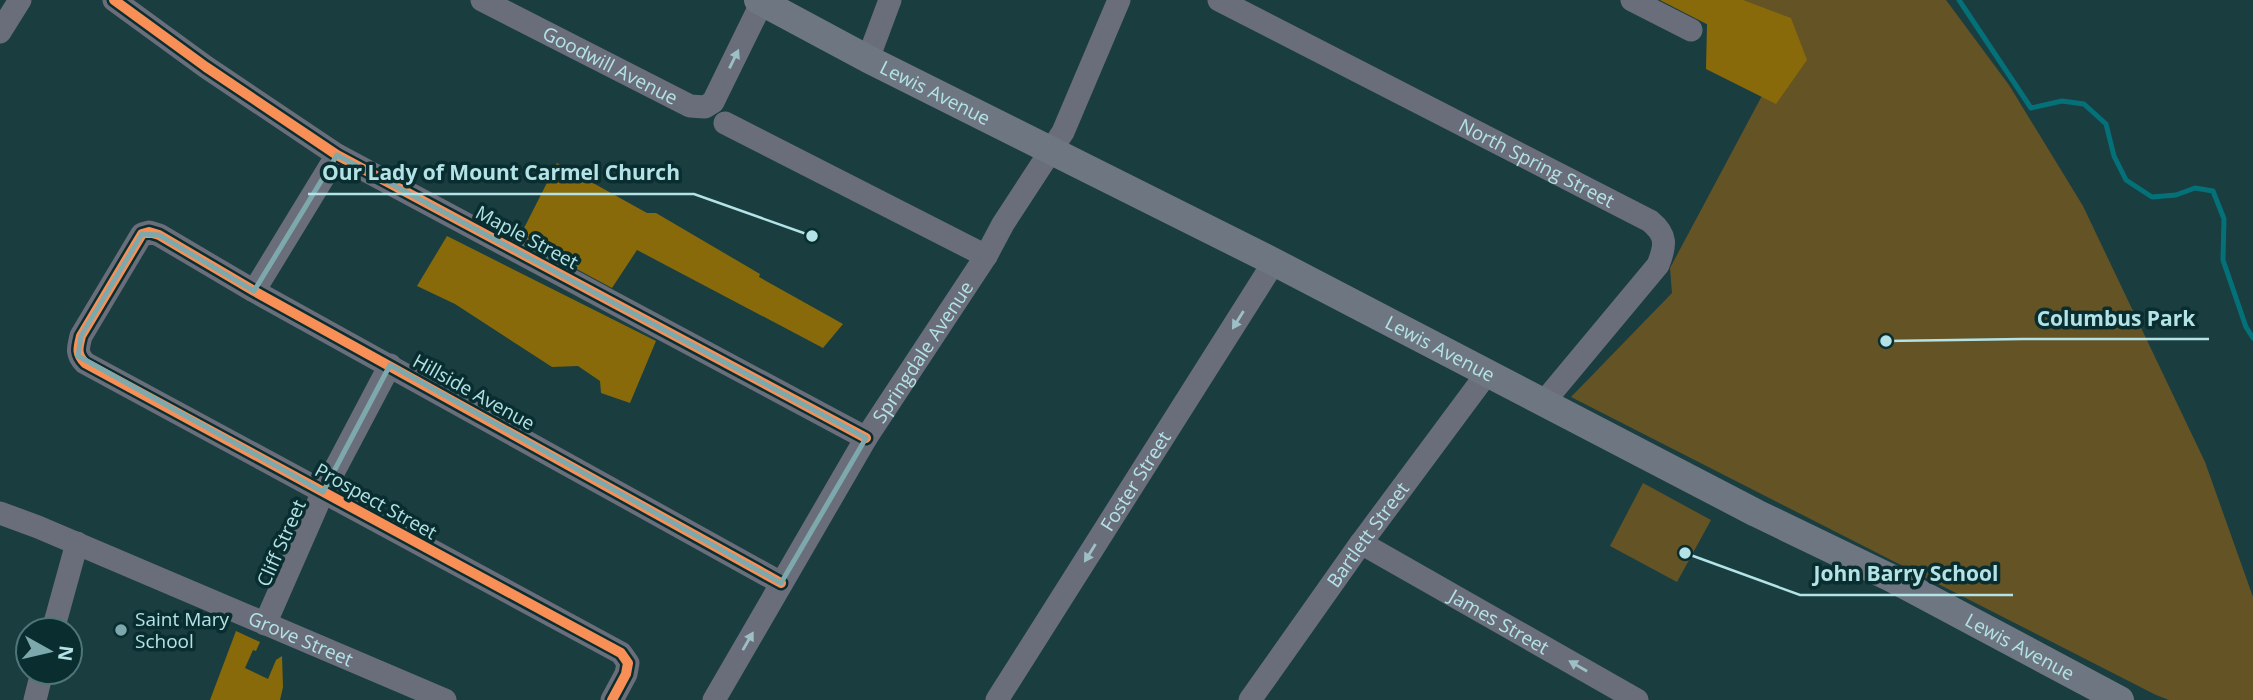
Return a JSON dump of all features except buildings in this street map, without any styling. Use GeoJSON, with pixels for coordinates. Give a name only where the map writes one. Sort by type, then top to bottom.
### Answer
{"type":"FeatureCollection","features":[{"type":"Feature","properties":{"kind":"main road","name":"Lewis Avenue"},"geometry":{"type":"LineString","coordinates":[[760,1],[868,59],[1488,372],[1756,513],[1891,578],[2120,700]]}},
{"type":"Feature","properties":{"kind":"street"},"geometry":{"type":"LineString","coordinates":[[0,32],[20,0]]}},
{"type":"Feature","properties":{"kind":"street","name":"Maple Street"},"geometry":{"type":"LineString","coordinates":[[114,0],[206,67],[337,155],[866,438]]}},
{"type":"Feature","properties":{"kind":"street","name":"Goodwill Avenue"},"geometry":{"type":"LineString","coordinates":[[482,0],[690,106],[699,108],[713,102],[760,1]]}},
{"type":"Feature","properties":{"kind":"street"},"geometry":{"type":"LineString","coordinates":[[868,59],[890,0]]}},
{"type":"Feature","properties":{"kind":"street","name":"Springdale Avenue"},"geometry":{"type":"LineString","coordinates":[[714,700],[866,438],[1052,151],[1074,109],[1119,0]]}},
{"type":"Feature","properties":{"kind":"street","name":"North Spring Street"},"geometry":{"type":"LineString","coordinates":[[1219,0],[1650,220],[1660,229],[1664,241],[1658,265],[1544,403]]}},
{"type":"Feature","properties":{"kind":"street"},"geometry":{"type":"LineString","coordinates":[[1632,0],[1691,30]]}},
{"type":"Feature","properties":{"kind":"street"},"geometry":{"type":"LineString","coordinates":[[724,123],[986,256]]}},
{"type":"Feature","properties":{"kind":"street"},"geometry":{"type":"LineString","coordinates":[[254,291],[337,155]]}},
{"type":"Feature","properties":{"kind":"street","name":"Hillside Avenue"},"geometry":{"type":"LineString","coordinates":[[78,347],[81,337],[140,236],[149,232],[159,235],[254,291],[781,583]]}},
{"type":"Feature","properties":{"kind":"street","name":"Foster Street"},"geometry":{"type":"LineString","coordinates":[[997,700],[1274,262]]}},
{"type":"Feature","properties":{"kind":"street","name":"Prospect Street"},"geometry":{"type":"LineString","coordinates":[[78,347],[78,356],[85,363],[621,653],[628,663],[626,674],[612,700]]}},
{"type":"Feature","properties":{"kind":"street","name":"Cliff Street"},"geometry":{"type":"LineString","coordinates":[[265,624],[323,492],[390,365]]}},
{"type":"Feature","properties":{"kind":"street","name":"Bartlett Street"},"geometry":{"type":"LineString","coordinates":[[1258,697],[1361,543],[1488,372]]}},
{"type":"Feature","properties":{"kind":"street","name":"Grove Street"},"geometry":{"type":"LineString","coordinates":[[0,513],[77,543],[445,700]]}},
{"type":"Feature","properties":{"kind":"street"},"geometry":{"type":"LineString","coordinates":[[57,616],[77,543]]}},
{"type":"Feature","properties":{"kind":"street","name":"James Street"},"geometry":{"type":"LineString","coordinates":[[1361,543],[1637,700]]}},
{"type":"Feature","properties":{"kind":"highlighted area"},"geometry":{"type":"Polygon","coordinates":[[[337,155],[866,438],[781,583],[390,365],[323,492],[78,356],[81,336],[142,234],[159,235],[254,291],[337,155]]]}},
{"type":"Feature","properties":{"kind":"shaded area"},"geometry":{"type":"Polygon","coordinates":[[[1660,0],[1946,0],[2009,85],[2083,206],[2205,462],[2253,597],[2253,700],[2169,700],[2156,695],[1571,397],[1672,293],[1670,268],[1780,62],[1660,0]]]}},
{"type":"Feature","properties":{"kind":"shaded area"},"geometry":{"type":"Polygon","coordinates":[[[1660,0],[1743,0],[1791,18],[1807,60],[1776,104],[1706,69],[1707,24],[1660,0]]]}},
{"type":"Feature","properties":{"kind":"shaded area"},"geometry":{"type":"Polygon","coordinates":[[[557,163],[647,213],[656,213],[760,274],[759,277],[843,324],[823,348],[637,250],[612,288],[519,238],[557,163]]]}},
{"type":"Feature","properties":{"kind":"shaded area"},"geometry":{"type":"Polygon","coordinates":[[[447,236],[656,341],[630,403],[601,393],[600,381],[578,366],[552,367],[455,304],[417,286],[447,236]]]}},
{"type":"Feature","properties":{"kind":"shaded area"},"geometry":{"type":"Polygon","coordinates":[[[1643,483],[1711,520],[1677,582],[1610,546],[1643,483]]]}},
{"type":"Feature","properties":{"kind":"shaded area"},"geometry":{"type":"Polygon","coordinates":[[[236,631],[260,642],[245,668],[268,679],[276,660],[282,656],[283,687],[280,700],[210,700],[236,631]]]}},
{"type":"Feature","properties":{"kind":"waterway"},"geometry":{"type":"LineString","coordinates":[[1959,0],[2031,108],[2062,101],[2084,104],[2106,124],[2114,156],[2126,180],[2152,197],[2176,195],[2195,188],[2213,191],[2224,219],[2223,260],[2246,327],[2253,338]]}},
{"type":"Feature","properties":{"kind":"cycle path"},"geometry":{"type":"LineString","coordinates":[[114,0],[206,67],[337,155],[866,438]]}},
{"type":"Feature","properties":{"kind":"cycle path"},"geometry":{"type":"LineString","coordinates":[[612,700],[626,674],[628,663],[621,653],[85,363],[78,351],[81,336],[142,234],[149,232],[159,235],[254,291],[781,583]]}},
{"type":"Feature","properties":{"kind":"place","name":"Our Lady of Mount Carmel Church"},"geometry":{"type":"Point","coordinates":[812,236]}},
{"type":"Feature","properties":{"kind":"place","name":"Columbus Park"},"geometry":{"type":"Point","coordinates":[1886,341]}},
{"type":"Feature","properties":{"kind":"place","name":"John Barry School"},"geometry":{"type":"Point","coordinates":[1685,553]}},
{"type":"Feature","properties":{"kind":"place","name":"Saint Mary School"},"geometry":{"type":"Point","coordinates":[121,630]}}]}
